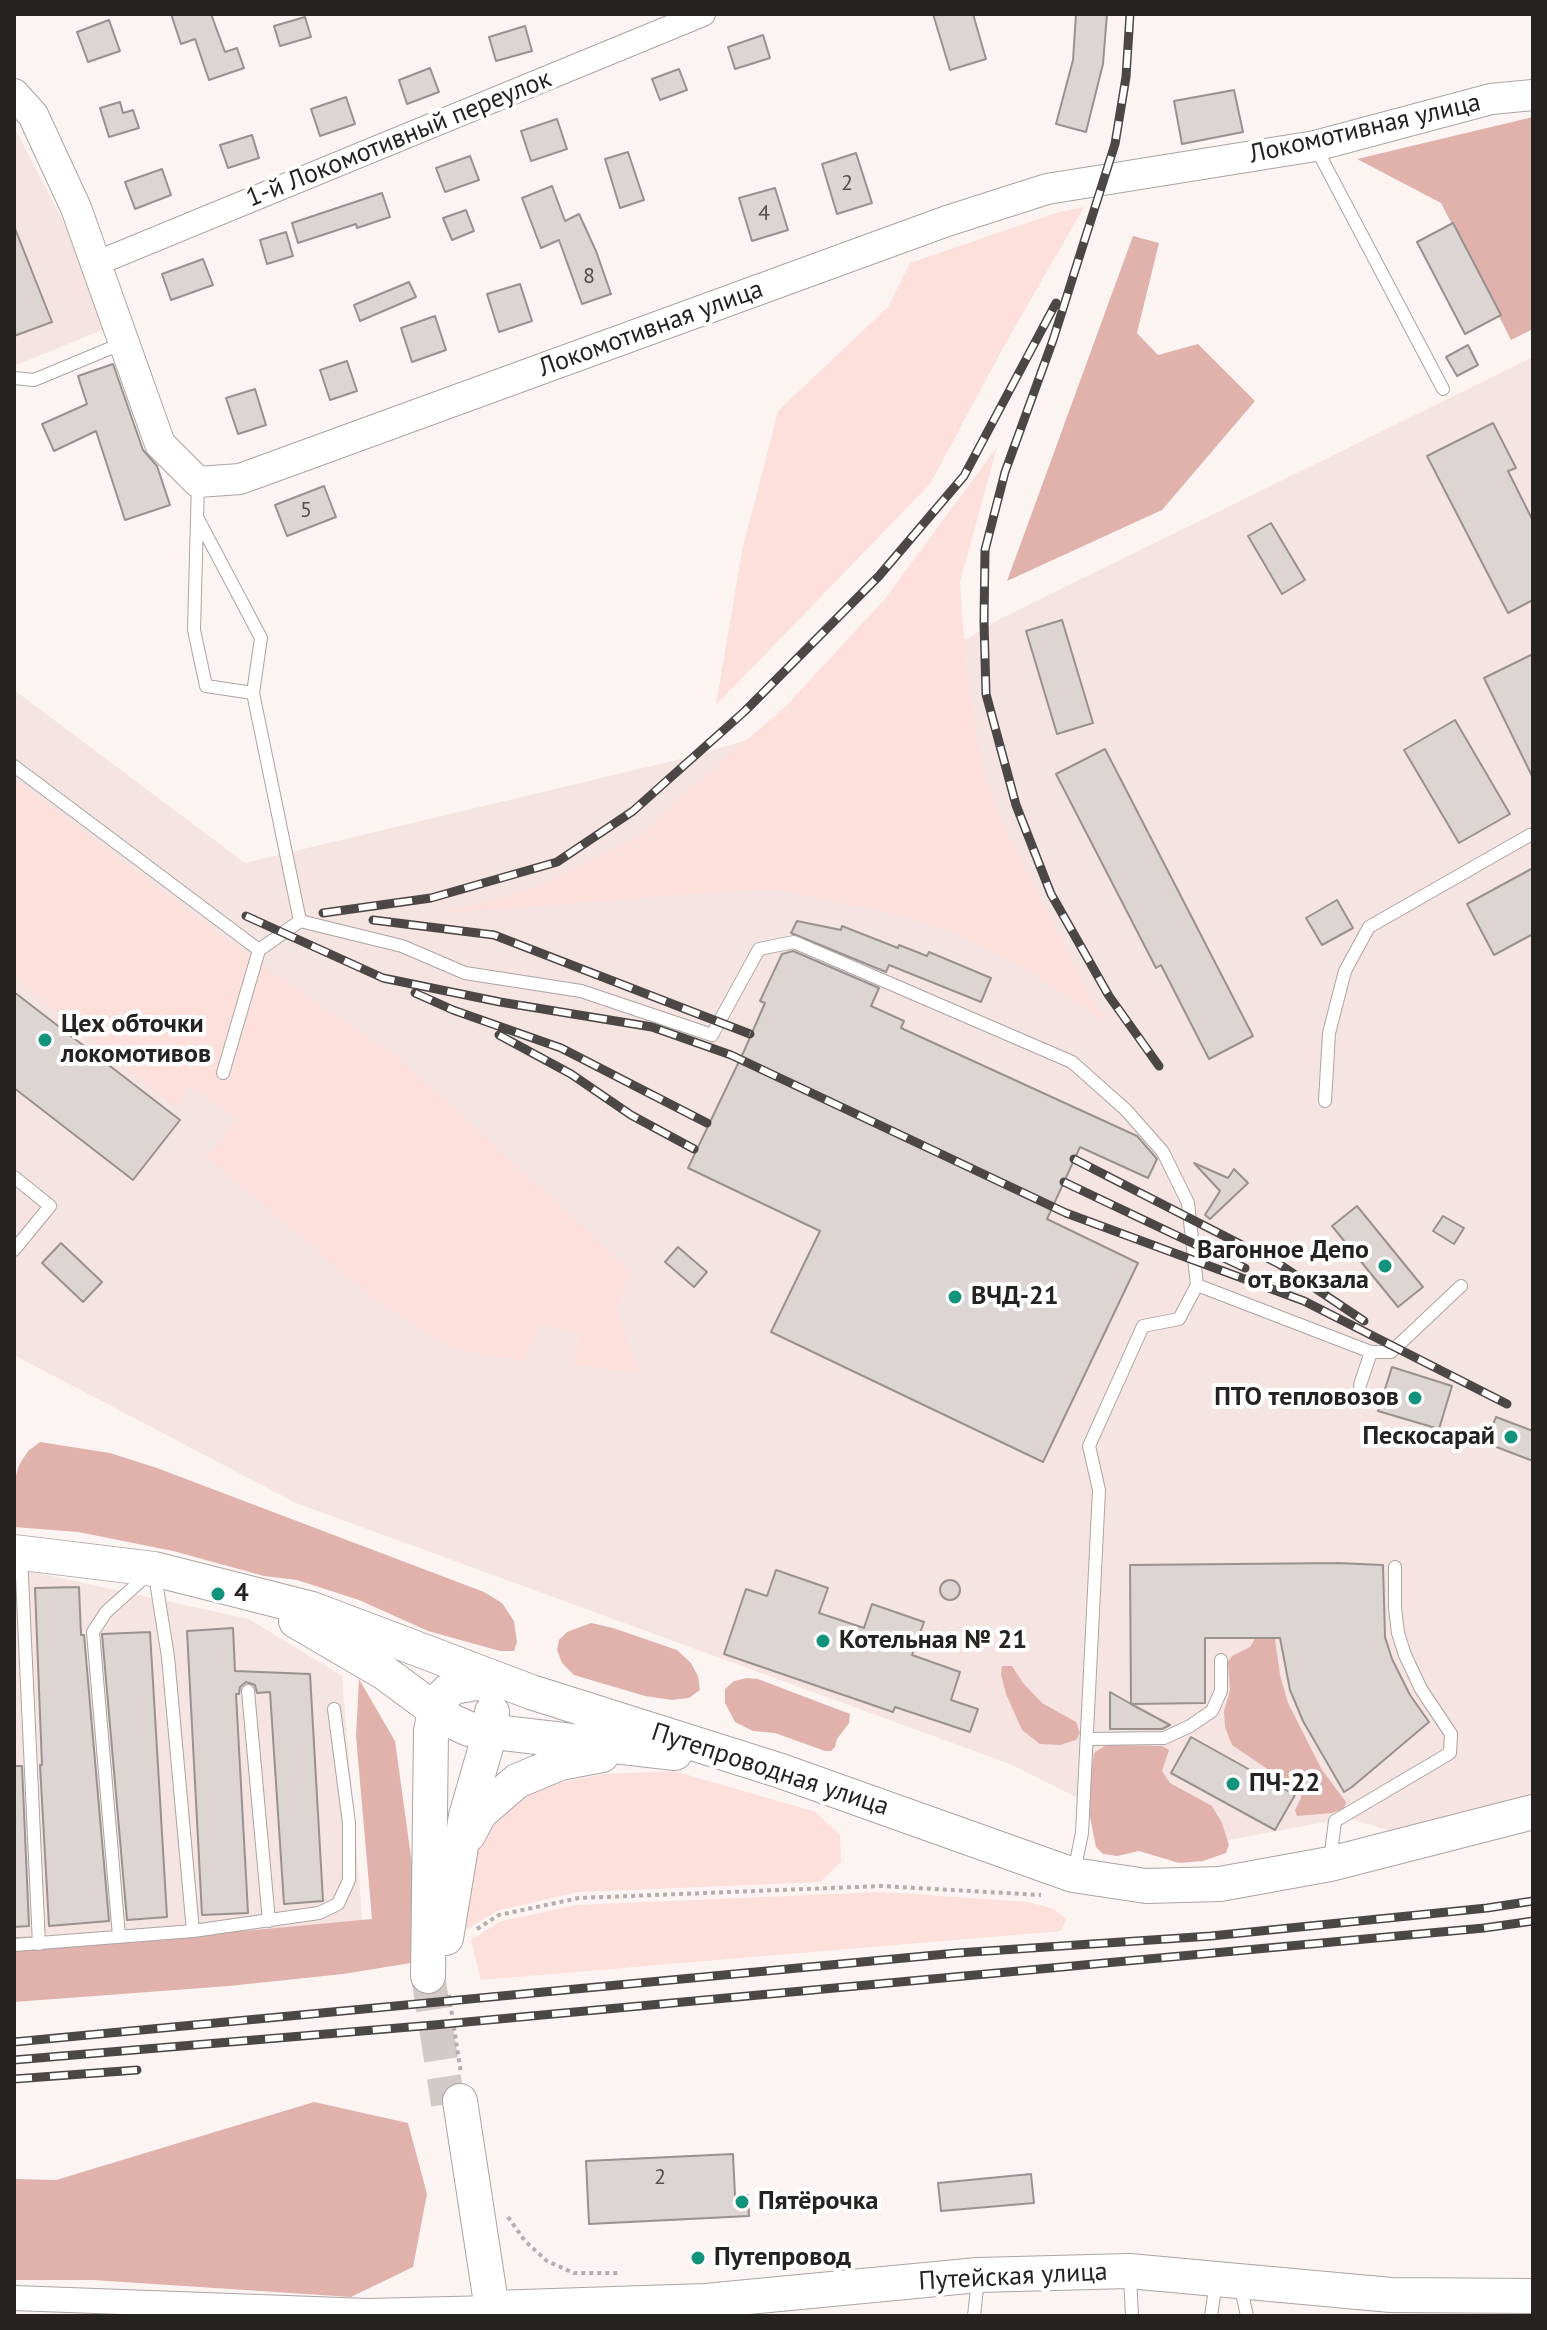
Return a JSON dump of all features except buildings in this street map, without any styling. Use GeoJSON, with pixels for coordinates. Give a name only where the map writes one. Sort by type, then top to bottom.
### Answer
{"type":"FeatureCollection","features":[{"type":"Feature","properties":{"kind":"main road","name":"Путепроводная улица"},"geometry":{"type":"LineString","coordinates":[[17,1553],[154,1569],[312,1609],[531,1692],[781,1771],[1062,1885],[1220,1884],[1330,1864],[1533,1812]]}},
{"type":"Feature","properties":{"kind":"main road"},"geometry":{"type":"LineString","coordinates":[[251,1594],[385,1673],[447,1719],[469,1729],[675,1753],[781,1771]]}},
{"type":"Feature","properties":{"kind":"main road"},"geometry":{"type":"LineString","coordinates":[[439,1979],[466,1816],[490,1733],[492,1713],[488,1694],[447,1661]]}},
{"type":"Feature","properties":{"kind":"main road"},"geometry":{"type":"LineString","coordinates":[[385,1673],[415,1730],[430,1807]]}},
{"type":"Feature","properties":{"kind":"main road"},"geometry":{"type":"LineString","coordinates":[[439,1979],[430,1807],[431,1731],[435,1710],[453,1687],[476,1683],[531,1692]]}},
{"type":"Feature","properties":{"kind":"main road"},"geometry":{"type":"LineString","coordinates":[[460,1849],[480,1813],[517,1781],[560,1763],[606,1754],[675,1753]]}},
{"type":"Feature","properties":{"kind":"main road"},"geometry":{"type":"LineString","coordinates":[[457,2097],[462,2198],[493,2312]]}},
{"type":"Feature","properties":{"kind":"main road","name":"Путейская улица"},"geometry":{"type":"LineString","coordinates":[[493,2312],[602,2310],[978,2275],[1129,2271],[1391,2295],[1533,2296]]}},
{"type":"Feature","properties":{"kind":"street","name":"1-й Локомотивный переулок"},"geometry":{"type":"LineString","coordinates":[[95,264],[703,14]]}},
{"type":"Feature","properties":{"kind":"street"},"geometry":{"type":"LineString","coordinates":[[14,94],[33,115],[76,208],[160,444],[198,482]]}},
{"type":"Feature","properties":{"kind":"street","name":"Локомотивная улица"},"geometry":{"type":"LineString","coordinates":[[198,482],[240,479],[947,221],[1047,189],[1315,146],[1491,99],[1533,95]]}},
{"type":"Feature","properties":{"kind":"street"},"geometry":{"type":"LineString","coordinates":[[14,2298],[368,2311],[493,2312]]}},
{"type":"Feature","properties":{"kind":"lane"},"geometry":{"type":"LineString","coordinates":[[1315,146],[1443,389]]}},
{"type":"Feature","properties":{"kind":"lane"},"geometry":{"type":"LineString","coordinates":[[14,378],[34,380],[123,343]]}},
{"type":"Feature","properties":{"kind":"lane"},"geometry":{"type":"LineString","coordinates":[[198,482],[194,630],[206,686],[253,693]]}},
{"type":"Feature","properties":{"kind":"lane"},"geometry":{"type":"LineString","coordinates":[[197,517],[261,638],[253,693],[300,921]]}},
{"type":"Feature","properties":{"kind":"lane"},"geometry":{"type":"LineString","coordinates":[[14,766],[259,950]]}},
{"type":"Feature","properties":{"kind":"lane"},"geometry":{"type":"LineString","coordinates":[[1325,1101],[1329,1033],[1345,971],[1369,927],[1530,835]]}},
{"type":"Feature","properties":{"kind":"lane"},"geometry":{"type":"LineString","coordinates":[[223,1073],[259,950],[300,921],[402,946],[465,973],[581,991],[712,1035],[759,949],[794,942],[1072,1062],[1126,1110],[1163,1152],[1188,1203],[1197,1285],[1179,1319],[1143,1326],[1089,1446],[1099,1490],[1088,1739],[1082,1833],[1062,1885]]}},
{"type":"Feature","properties":{"kind":"lane"},"geometry":{"type":"LineString","coordinates":[[14,1177],[50,1206],[14,1250]]}},
{"type":"Feature","properties":{"kind":"lane"},"geometry":{"type":"LineString","coordinates":[[1197,1285],[1371,1352],[1391,1352],[1461,1286]]}},
{"type":"Feature","properties":{"kind":"lane"},"geometry":{"type":"LineString","coordinates":[[1360,1385],[1371,1352]]}},
{"type":"Feature","properties":{"kind":"lane"},"geometry":{"type":"LineString","coordinates":[[17,1553],[39,1944]]}},
{"type":"Feature","properties":{"kind":"lane"},"geometry":{"type":"LineString","coordinates":[[1330,1864],[1335,1821],[1450,1753],[1451,1734],[1421,1689],[1398,1633],[1395,1567]]}},
{"type":"Feature","properties":{"kind":"lane"},"geometry":{"type":"LineString","coordinates":[[154,1569],[168,1657],[193,1931]]}},
{"type":"Feature","properties":{"kind":"lane"},"geometry":{"type":"LineString","coordinates":[[119,1936],[93,1632],[106,1612],[154,1569]]}},
{"type":"Feature","properties":{"kind":"lane"},"geometry":{"type":"LineString","coordinates":[[1088,1739],[1164,1738],[1190,1726],[1212,1711],[1221,1691],[1221,1660]]}},
{"type":"Feature","properties":{"kind":"lane"},"geometry":{"type":"LineString","coordinates":[[248,1691],[269,1921]]}},
{"type":"Feature","properties":{"kind":"lane"},"geometry":{"type":"LineString","coordinates":[[14,1945],[193,1931],[319,1913],[338,1904],[349,1880],[349,1823],[334,1709]]}},
{"type":"Feature","properties":{"kind":"lane"},"geometry":{"type":"LineString","coordinates":[[1129,2271],[1132,2316]]}},
{"type":"Feature","properties":{"kind":"lane"},"geometry":{"type":"LineString","coordinates":[[974,2316],[978,2275]]}},
{"type":"Feature","properties":{"kind":"lane"},"geometry":{"type":"LineString","coordinates":[[1211,2316],[1228,2280]]}},
{"type":"Feature","properties":{"kind":"lane"},"geometry":{"type":"LineString","coordinates":[[1228,2280],[1247,2316]]}},
{"type":"Feature","properties":{"kind":"path"},"geometry":{"type":"LineString","coordinates":[[475,1930],[499,1915],[579,1898],[881,1886],[1062,1885]]}},
{"type":"Feature","properties":{"kind":"path"},"geometry":{"type":"LineString","coordinates":[[439,1979],[457,2097]]}},
{"type":"Feature","properties":{"kind":"path"},"geometry":{"type":"LineString","coordinates":[[506,2215],[525,2241],[547,2261],[574,2273],[621,2273]]}},
{"type":"Feature","properties":{"kind":"shaded area"},"geometry":{"type":"Polygon","coordinates":[[[1533,117],[1533,329],[1511,340],[1441,203],[1357,159],[1533,117]]]}},
{"type":"Feature","properties":{"kind":"shaded area"},"geometry":{"type":"Polygon","coordinates":[[[14,127],[63,221],[107,328],[14,366],[14,127]]]}},
{"type":"Feature","properties":{"kind":"shaded area"},"geometry":{"type":"Polygon","coordinates":[[[1084,207],[930,484],[716,705],[742,551],[778,411],[888,307],[910,263],[1056,213],[1084,207]]]}},
{"type":"Feature","properties":{"kind":"shaded area"},"geometry":{"type":"Polygon","coordinates":[[[1133,236],[1159,243],[1137,333],[1158,355],[1198,344],[1255,401],[1162,510],[1007,581],[1133,236]]]}},
{"type":"Feature","properties":{"kind":"shaded area"},"geometry":{"type":"Polygon","coordinates":[[[1533,357],[1533,1796],[1398,1833],[1347,1818],[1180,1849],[1010,1764],[296,1503],[14,1355],[14,690],[245,863],[689,757],[842,712],[1002,618],[1533,357]]]}},
{"type":"Feature","properties":{"kind":"shaded area"},"geometry":{"type":"Polygon","coordinates":[[[997,447],[960,582],[967,681],[984,779],[1009,839],[1088,995],[1108,1024],[1029,970],[952,931],[885,912],[780,890],[441,913],[536,888],[647,832],[688,791],[786,706],[884,600],[997,447]]]}},
{"type":"Feature","properties":{"kind":"shaded area"},"geometry":{"type":"Polygon","coordinates":[[[14,779],[241,951],[401,1060],[630,1271],[616,1308],[638,1373],[573,1365],[582,1334],[539,1323],[524,1361],[452,1349],[372,1297],[207,1156],[239,1120],[190,1085],[176,1106],[14,977],[14,779]]]}},
{"type":"Feature","properties":{"kind":"shaded area"},"geometry":{"type":"Polygon","coordinates":[[[40,1442],[110,1453],[157,1468],[484,1592],[502,1603],[514,1621],[517,1642],[514,1651],[500,1651],[428,1631],[359,1600],[297,1580],[264,1576],[173,1551],[78,1532],[14,1527],[14,1483],[19,1465],[28,1451],[40,1442]]]}},
{"type":"Feature","properties":{"kind":"shaded area"},"geometry":{"type":"Polygon","coordinates":[[[14,1570],[249,1619],[342,1676],[363,1928],[14,1937],[14,1570]]]}},
{"type":"Feature","properties":{"kind":"shaded area"},"geometry":{"type":"Polygon","coordinates":[[[591,1623],[677,1650],[691,1663],[698,1676],[700,1690],[689,1698],[672,1700],[645,1696],[574,1675],[562,1663],[557,1650],[559,1640],[567,1632],[591,1623]]]}},
{"type":"Feature","properties":{"kind":"shaded area"},"geometry":{"type":"Polygon","coordinates":[[[1271,1632],[1288,1703],[1322,1770],[1346,1802],[1344,1809],[1297,1816],[1295,1810],[1301,1798],[1300,1791],[1232,1745],[1225,1727],[1224,1711],[1230,1690],[1228,1662],[1232,1656],[1250,1647],[1256,1637],[1271,1632]]]}},
{"type":"Feature","properties":{"kind":"shaded area"},"geometry":{"type":"Polygon","coordinates":[[[1002,1666],[1012,1666],[1042,1703],[1076,1722],[1080,1733],[1076,1740],[1060,1745],[1040,1744],[1022,1730],[1006,1694],[1002,1666]]]}},
{"type":"Feature","properties":{"kind":"shaded area"},"geometry":{"type":"Polygon","coordinates":[[[359,1679],[395,1741],[417,1900],[417,1962],[343,1974],[229,1986],[14,2002],[14,1937],[244,1931],[372,1919],[356,1736],[359,1679]]]}},
{"type":"Feature","properties":{"kind":"shaded area"},"geometry":{"type":"Polygon","coordinates":[[[758,1679],[850,1714],[849,1723],[835,1747],[825,1751],[775,1733],[753,1731],[735,1722],[725,1703],[725,1689],[734,1681],[758,1679]]]}},
{"type":"Feature","properties":{"kind":"shaded area"},"geometry":{"type":"Polygon","coordinates":[[[1106,1745],[1162,1746],[1169,1750],[1162,1771],[1170,1783],[1212,1806],[1229,1845],[1226,1853],[1203,1861],[1179,1863],[1139,1851],[1117,1856],[1103,1854],[1096,1847],[1089,1812],[1094,1753],[1106,1745]]]}},
{"type":"Feature","properties":{"kind":"shaded area"},"geometry":{"type":"Polygon","coordinates":[[[674,1771],[816,1812],[840,1835],[841,1862],[820,1882],[579,1892],[499,1910],[467,1929],[463,1915],[476,1842],[504,1806],[543,1786],[604,1774],[674,1771]]]}},
{"type":"Feature","properties":{"kind":"shaded area"},"geometry":{"type":"Polygon","coordinates":[[[882,1892],[1029,1902],[1054,1909],[1066,1919],[1061,1931],[481,1980],[471,1940],[501,1921],[577,1905],[882,1892]]]}},
{"type":"Feature","properties":{"kind":"shaded area"},"geometry":{"type":"Polygon","coordinates":[[[314,2102],[408,2123],[427,2194],[413,2267],[351,2297],[93,2280],[14,2280],[14,2179],[56,2180],[314,2102]]]}},
{"type":"Feature","properties":{"kind":"tunnel"},"geometry":{"type":"LineString","coordinates":[[428,1976],[448,2104]]}},
{"type":"Feature","properties":{"kind":"railway"},"geometry":{"type":"LineString","coordinates":[[1130,14],[1126,77],[1115,144],[1053,340],[1005,472],[985,550],[984,622],[986,694],[1016,805],[1051,894],[1109,996],[1159,1066]]}},
{"type":"Feature","properties":{"kind":"railway"},"geometry":{"type":"LineString","coordinates":[[323,913],[431,898],[557,862],[633,811],[745,711],[879,576],[964,476],[1056,303]]}},
{"type":"Feature","properties":{"kind":"railway"},"geometry":{"type":"LineString","coordinates":[[246,916],[383,978],[500,1002],[652,1027],[731,1055],[1066,1213],[1304,1301],[1507,1404]]}},
{"type":"Feature","properties":{"kind":"railway"},"geometry":{"type":"LineString","coordinates":[[373,920],[494,935],[750,1034]]}},
{"type":"Feature","properties":{"kind":"railway"},"geometry":{"type":"LineString","coordinates":[[415,993],[453,1010],[561,1048],[707,1123]]}},
{"type":"Feature","properties":{"kind":"railway"},"geometry":{"type":"LineString","coordinates":[[499,1035],[571,1074],[631,1115],[694,1149]]}},
{"type":"Feature","properties":{"kind":"railway"},"geometry":{"type":"LineString","coordinates":[[1074,1159],[1279,1264],[1364,1321]]}},
{"type":"Feature","properties":{"kind":"railway"},"geometry":{"type":"LineString","coordinates":[[1064,1182],[1245,1268]]}},
{"type":"Feature","properties":{"kind":"railway"},"geometry":{"type":"LineString","coordinates":[[14,2042],[957,1953],[1211,1936],[1533,1901]]}},
{"type":"Feature","properties":{"kind":"railway"},"geometry":{"type":"LineString","coordinates":[[14,2060],[434,2025],[1533,1921]]}},
{"type":"Feature","properties":{"kind":"railway"},"geometry":{"type":"LineString","coordinates":[[14,2079],[137,2070]]}},
{"type":"Feature","properties":{"kind":"place","name":"Цех обточки локомотивов"},"geometry":{"type":"Point","coordinates":[45,1040]}},
{"type":"Feature","properties":{"kind":"place","name":"Вагонное Депо от вокзала"},"geometry":{"type":"Point","coordinates":[1385,1266]}},
{"type":"Feature","properties":{"kind":"place","name":"ВЧД-21"},"geometry":{"type":"Point","coordinates":[955,1297]}},
{"type":"Feature","properties":{"kind":"place","name":"ПТО тепловозов"},"geometry":{"type":"Point","coordinates":[1415,1398]}},
{"type":"Feature","properties":{"kind":"place","name":"Пескосарай"},"geometry":{"type":"Point","coordinates":[1511,1437]}},
{"type":"Feature","properties":{"kind":"place","name":"4"},"geometry":{"type":"Point","coordinates":[218,1594]}},
{"type":"Feature","properties":{"kind":"place","name":"Котельная № 21"},"geometry":{"type":"Point","coordinates":[823,1641]}},
{"type":"Feature","properties":{"kind":"place","name":"ПЧ-22"},"geometry":{"type":"Point","coordinates":[1233,1784]}},
{"type":"Feature","properties":{"kind":"place","name":"Пятёрочка"},"geometry":{"type":"Point","coordinates":[742,2202]}},
{"type":"Feature","properties":{"kind":"place","name":"Путепровод"},"geometry":{"type":"Point","coordinates":[698,2258]}}]}
